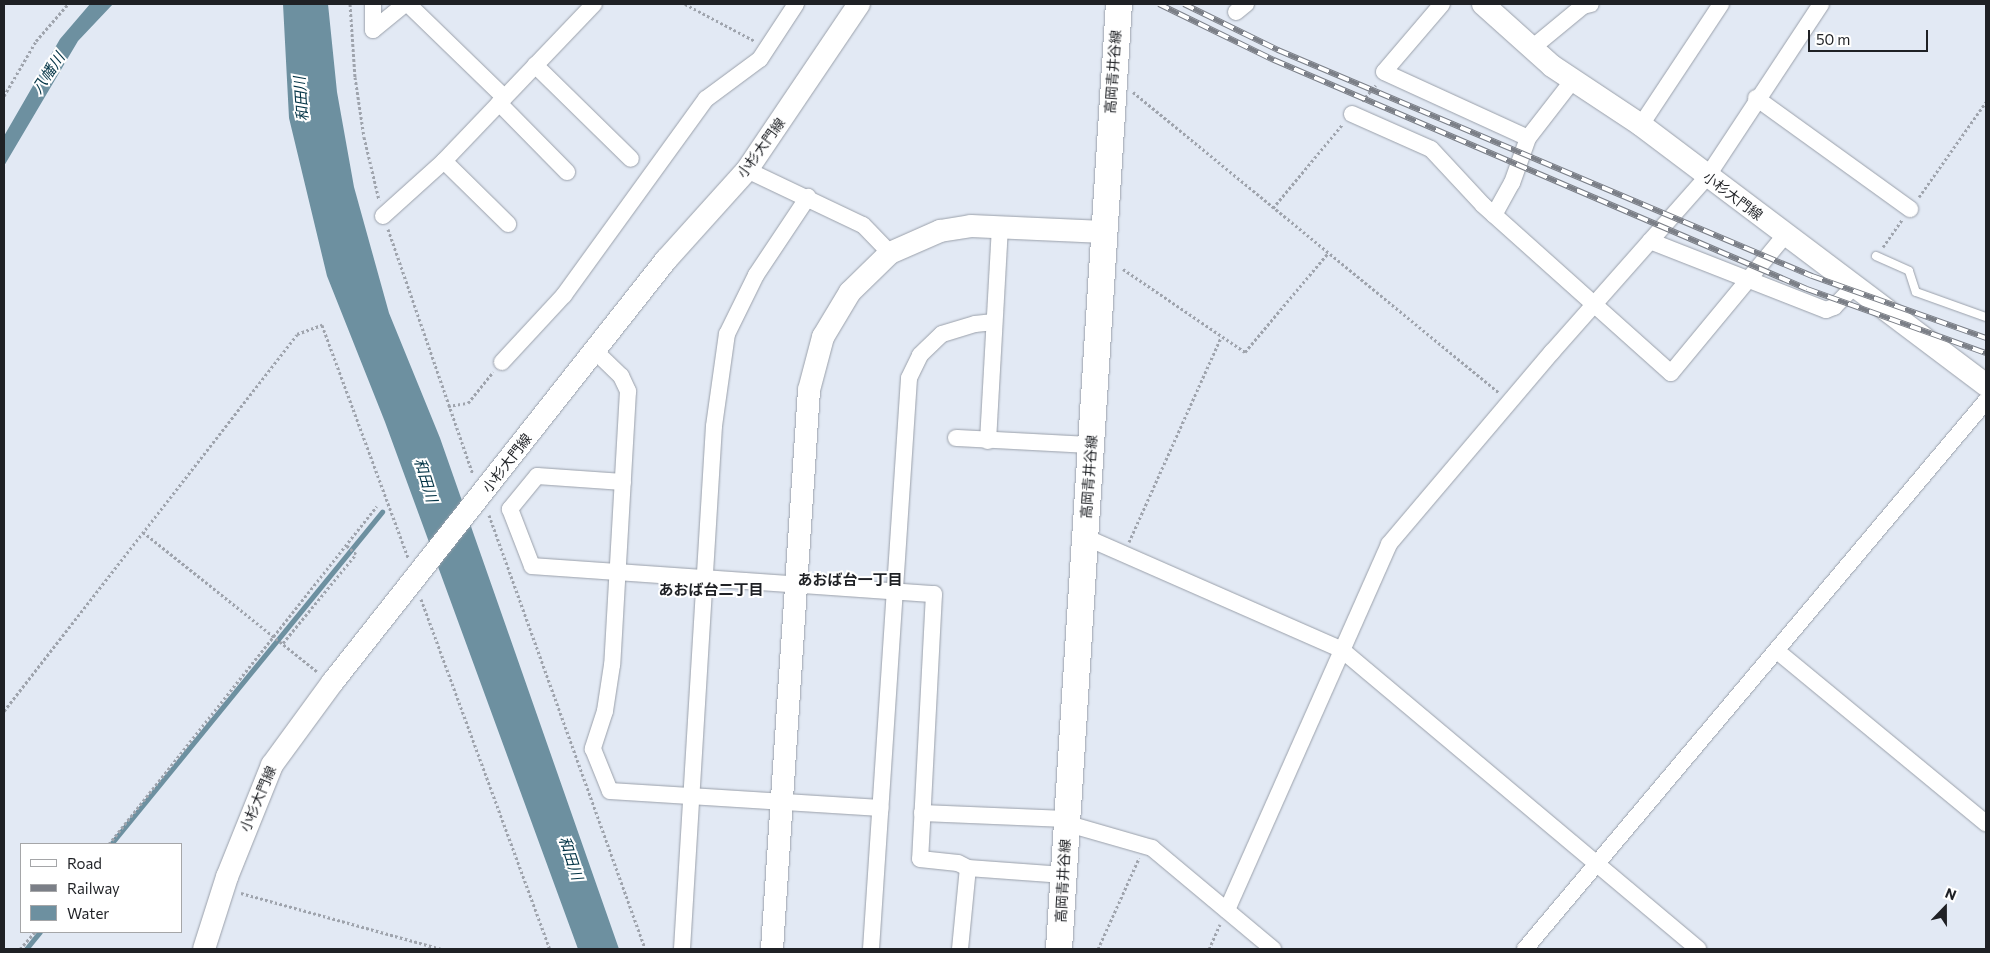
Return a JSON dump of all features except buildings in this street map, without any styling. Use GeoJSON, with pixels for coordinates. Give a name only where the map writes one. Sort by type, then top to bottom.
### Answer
{"type":"FeatureCollection","features":[{"type":"Feature","properties":{"kind":"main road","name":"小杉大門線"},"geometry":{"type":"LineString","coordinates":[[204,949],[224,889],[272,765],[332,683],[666,260],[747,170],[860,4]]}},
{"type":"Feature","properties":{"kind":"main road","name":"高岡青井谷線"},"geometry":{"type":"LineString","coordinates":[[1059,949],[1112,82],[1119,4]]}},
{"type":"Feature","properties":{"kind":"main road","name":"小杉大門線"},"geometry":{"type":"LineString","coordinates":[[1483,4],[1532,48],[1573,80],[1641,125],[1707,177],[1986,385]]}},
{"type":"Feature","properties":{"kind":"main road"},"geometry":{"type":"LineString","coordinates":[[772,949],[809,390],[822,337],[850,292],[890,253],[940,231],[971,226],[1104,232]]}},
{"type":"Feature","properties":{"kind":"street"},"geometry":{"type":"LineString","coordinates":[[373,4],[373,30],[406,4],[501,100],[567,172]]}},
{"type":"Feature","properties":{"kind":"street"},"geometry":{"type":"LineString","coordinates":[[383,216],[444,161],[594,4]]}},
{"type":"Feature","properties":{"kind":"street"},"geometry":{"type":"LineString","coordinates":[[502,362],[564,295],[706,99],[750,68],[768,48],[796,4]]}},
{"type":"Feature","properties":{"kind":"street"},"geometry":{"type":"LineString","coordinates":[[1442,4],[1384,72],[1528,138]]}},
{"type":"Feature","properties":{"kind":"street"},"geometry":{"type":"LineString","coordinates":[[1532,48],[1583,6],[1591,4]]}},
{"type":"Feature","properties":{"kind":"street"},"geometry":{"type":"LineString","coordinates":[[1641,125],[1721,4]]}},
{"type":"Feature","properties":{"kind":"street"},"geometry":{"type":"LineString","coordinates":[[1226,910],[1389,544],[1592,306],[1707,177],[1756,98],[1821,4]]}},
{"type":"Feature","properties":{"kind":"street"},"geometry":{"type":"LineString","coordinates":[[535,65],[631,159]]}},
{"type":"Feature","properties":{"kind":"street"},"geometry":{"type":"LineString","coordinates":[[1494,214],[1512,183],[1528,138],[1573,80]]}},
{"type":"Feature","properties":{"kind":"street"},"geometry":{"type":"LineString","coordinates":[[1756,98],[1910,209]]}},
{"type":"Feature","properties":{"kind":"street"},"geometry":{"type":"LineString","coordinates":[[1352,114],[1431,149],[1494,214],[1538,252],[1592,306],[1671,373],[1785,235]]}},
{"type":"Feature","properties":{"kind":"street"},"geometry":{"type":"LineString","coordinates":[[444,161],[508,224]]}},
{"type":"Feature","properties":{"kind":"street"},"geometry":{"type":"LineString","coordinates":[[747,170],[808,197],[862,225],[890,253]]}},
{"type":"Feature","properties":{"kind":"street"},"geometry":{"type":"LineString","coordinates":[[682,949],[708,578],[714,426],[726,334],[756,275],[808,197]]}},
{"type":"Feature","properties":{"kind":"street"},"geometry":{"type":"LineString","coordinates":[[988,441],[1000,227]]}},
{"type":"Feature","properties":{"kind":"street"},"geometry":{"type":"LineString","coordinates":[[1650,242],[1826,310],[1834,307],[1854,286]]}},
{"type":"Feature","properties":{"kind":"street"},"geometry":{"type":"LineString","coordinates":[[871,949],[893,590],[909,378],[920,355],[942,334],[975,324],[994,322]]}},
{"type":"Feature","properties":{"kind":"street"},"geometry":{"type":"LineString","coordinates":[[595,351],[622,376],[628,391],[623,482],[615,572],[612,665],[605,711],[593,749],[610,791],[693,798],[880,808]]}},
{"type":"Feature","properties":{"kind":"street"},"geometry":{"type":"LineString","coordinates":[[1525,949],[1986,401]]}},
{"type":"Feature","properties":{"kind":"street"},"geometry":{"type":"LineString","coordinates":[[956,438],[1091,445]]}},
{"type":"Feature","properties":{"kind":"street"},"geometry":{"type":"LineString","coordinates":[[623,482],[537,476],[510,509],[532,566],[934,594],[920,860],[958,863],[968,868],[1064,875]]}},
{"type":"Feature","properties":{"kind":"street"},"geometry":{"type":"LineString","coordinates":[[1085,537],[1342,650],[1698,949]]}},
{"type":"Feature","properties":{"kind":"street"},"geometry":{"type":"LineString","coordinates":[[1777,651],[1986,823]]}},
{"type":"Feature","properties":{"kind":"street"},"geometry":{"type":"LineString","coordinates":[[922,813],[1066,821],[1144,846],[1158,852],[1273,949]]}},
{"type":"Feature","properties":{"kind":"street"},"geometry":{"type":"LineString","coordinates":[[960,949],[968,868]]}},
{"type":"Feature","properties":{"kind":"lane"},"geometry":{"type":"LineString","coordinates":[[1876,256],[1909,271],[1916,292],[1986,318]]}},
{"type":"Feature","properties":{"kind":"path"},"geometry":{"type":"LineString","coordinates":[[4,96],[36,42],[68,4]]}},
{"type":"Feature","properties":{"kind":"path"},"geometry":{"type":"LineString","coordinates":[[685,4],[768,48]]}},
{"type":"Feature","properties":{"kind":"path"},"geometry":{"type":"LineString","coordinates":[[1273,208],[1387,74]]}},
{"type":"Feature","properties":{"kind":"path"},"geometry":{"type":"LineString","coordinates":[[1112,82],[1128,88],[1509,402]]}},
{"type":"Feature","properties":{"kind":"path"},"geometry":{"type":"LineString","coordinates":[[1876,256],[1986,102]]}},
{"type":"Feature","properties":{"kind":"path"},"geometry":{"type":"LineString","coordinates":[[1102,260],[1125,270],[1245,352],[1328,253]]}},
{"type":"Feature","properties":{"kind":"path"},"geometry":{"type":"LineString","coordinates":[[4,710],[297,334],[322,325],[417,576],[550,949]]}},
{"type":"Feature","properties":{"kind":"path"},"geometry":{"type":"LineString","coordinates":[[1124,554],[1221,337]]}},
{"type":"Feature","properties":{"kind":"path"},"geometry":{"type":"LineString","coordinates":[[448,406],[468,403],[502,362]]}},
{"type":"Feature","properties":{"kind":"path"},"geometry":{"type":"LineString","coordinates":[[110,843],[378,506]]}},
{"type":"Feature","properties":{"kind":"path"},"geometry":{"type":"LineString","coordinates":[[143,532],[332,683]]}},
{"type":"Feature","properties":{"kind":"path"},"geometry":{"type":"LineString","coordinates":[[283,644],[356,554],[347,546]]}},
{"type":"Feature","properties":{"kind":"path"},"geometry":{"type":"LineString","coordinates":[[1098,949],[1144,846]]}},
{"type":"Feature","properties":{"kind":"path"},"geometry":{"type":"LineString","coordinates":[[224,889],[442,949]]}},
{"type":"Feature","properties":{"kind":"path"},"geometry":{"type":"LineString","coordinates":[[1209,949],[1226,910]]}},
{"type":"Feature","properties":{"kind":"path"},"geometry":{"type":"LineString","coordinates":[[20,949],[34,933]]}},
{"type":"Feature","properties":{"kind":"water","name":"八幡川"},"geometry":{"type":"Polygon","coordinates":[[[90,4],[113,4],[78,41],[4,166],[4,136],[60,39],[90,4]]]}},
{"type":"Feature","properties":{"kind":"water","name":"和田川"},"geometry":{"type":"Polygon","coordinates":[[[283,4],[328,4],[337,92],[354,187],[389,313],[440,438],[619,949],[578,949],[385,422],[327,276],[289,118],[283,4]]]}},
{"type":"Feature","properties":{"kind":"waterway"},"geometry":{"type":"LineString","coordinates":[[112,843],[382,512]]}},
{"type":"Feature","properties":{"kind":"waterway"},"geometry":{"type":"LineString","coordinates":[[26,949],[39,933]]}},
{"type":"Feature","properties":{"kind":"railway"},"geometry":{"type":"LineString","coordinates":[[1159,4],[1274,60],[1807,289],[1986,353]]}},
{"type":"Feature","properties":{"kind":"railway"},"geometry":{"type":"LineString","coordinates":[[1184,4],[1278,50],[1812,276],[1986,338]]}},
{"type":"Feature","properties":{"kind":"district","name":"あおば台一丁目"},"geometry":{"type":"Point","coordinates":[850,580]}},
{"type":"Feature","properties":{"kind":"district","name":"あおば台二丁目"},"geometry":{"type":"Point","coordinates":[711,590]}}]}
